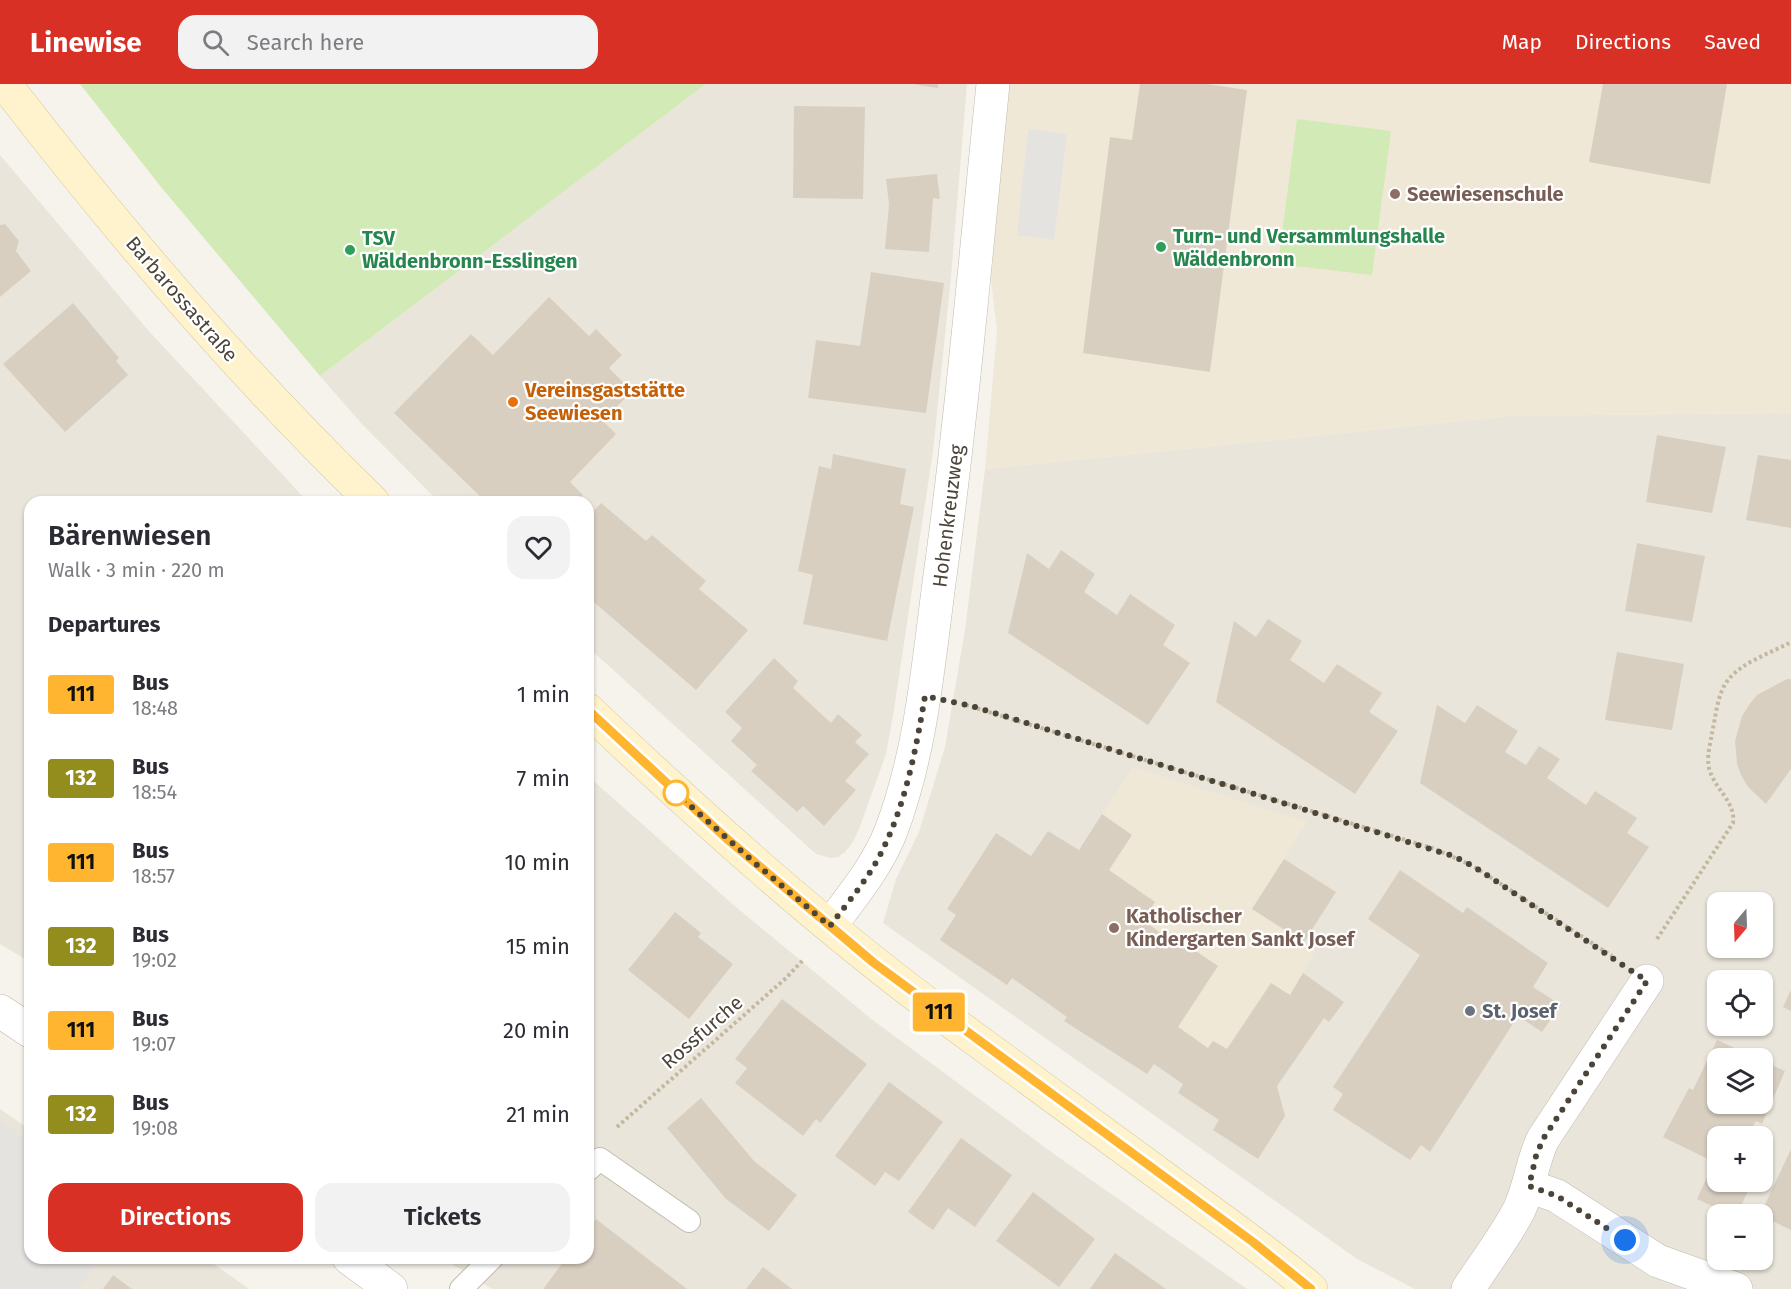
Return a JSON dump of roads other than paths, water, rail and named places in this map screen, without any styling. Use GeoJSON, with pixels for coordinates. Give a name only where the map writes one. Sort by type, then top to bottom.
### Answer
{"type":"FeatureCollection","features":[{"type":"Feature","properties":{"kind":"street","name":"Barbarossastraße"},"geometry":{"type":"LineString","coordinates":[[4,84],[93,195],[246,373],[367,496]]}},
{"type":"Feature","properties":{"kind":"street","name":"Hohenkreuzweg"},"geometry":{"type":"LineString","coordinates":[[830,926],[870,873],[891,831],[909,778],[925,696],[958,432],[993,84]]}},
{"type":"Feature","properties":{"kind":"street"},"geometry":{"type":"LineString","coordinates":[[594,716],[681,798],[830,926],[940,1013],[1253,1242],[1311,1289]]}},
{"type":"Feature","properties":{"kind":"street"},"geometry":{"type":"LineString","coordinates":[[1468,1289],[1509,1226],[1529,1186],[1536,1156],[1543,1139],[1647,981]]}},
{"type":"Feature","properties":{"kind":"street"},"geometry":{"type":"LineString","coordinates":[[0,1011],[24,1027]]}},
{"type":"Feature","properties":{"kind":"street"},"geometry":{"type":"LineString","coordinates":[[1529,1186],[1557,1196],[1658,1261],[1736,1289]]}},
{"type":"Feature","properties":{"kind":"street"},"geometry":{"type":"LineString","coordinates":[[357,1264],[391,1289]]}},
{"type":"Feature","properties":{"kind":"lane"},"geometry":{"type":"LineString","coordinates":[[594,1165],[600,1160],[688,1221]]}},
{"type":"Feature","properties":{"kind":"lane"},"geometry":{"type":"LineString","coordinates":[[461,1289],[486,1264]]}},
{"type":"Feature","properties":{"kind":"place","name":"Seewiesenschule"},"geometry":{"type":"Point","coordinates":[1395,194]}},
{"type":"Feature","properties":{"kind":"place","name":"Turn- und Versammlungshalle Wäldenbronn"},"geometry":{"type":"Point","coordinates":[1161,247]}},
{"type":"Feature","properties":{"kind":"place","name":"TSV Wäldenbronn-Esslingen"},"geometry":{"type":"Point","coordinates":[350,250]}},
{"type":"Feature","properties":{"kind":"place","name":"Vereinsgaststätte Seewiesen"},"geometry":{"type":"Point","coordinates":[513,402]}},
{"type":"Feature","properties":{"kind":"place","name":"Katholischer Kindergarten Sankt Josef"},"geometry":{"type":"Point","coordinates":[1114,928]}},
{"type":"Feature","properties":{"kind":"place","name":"St. Josef"},"geometry":{"type":"Point","coordinates":[1470,1011]}}]}
